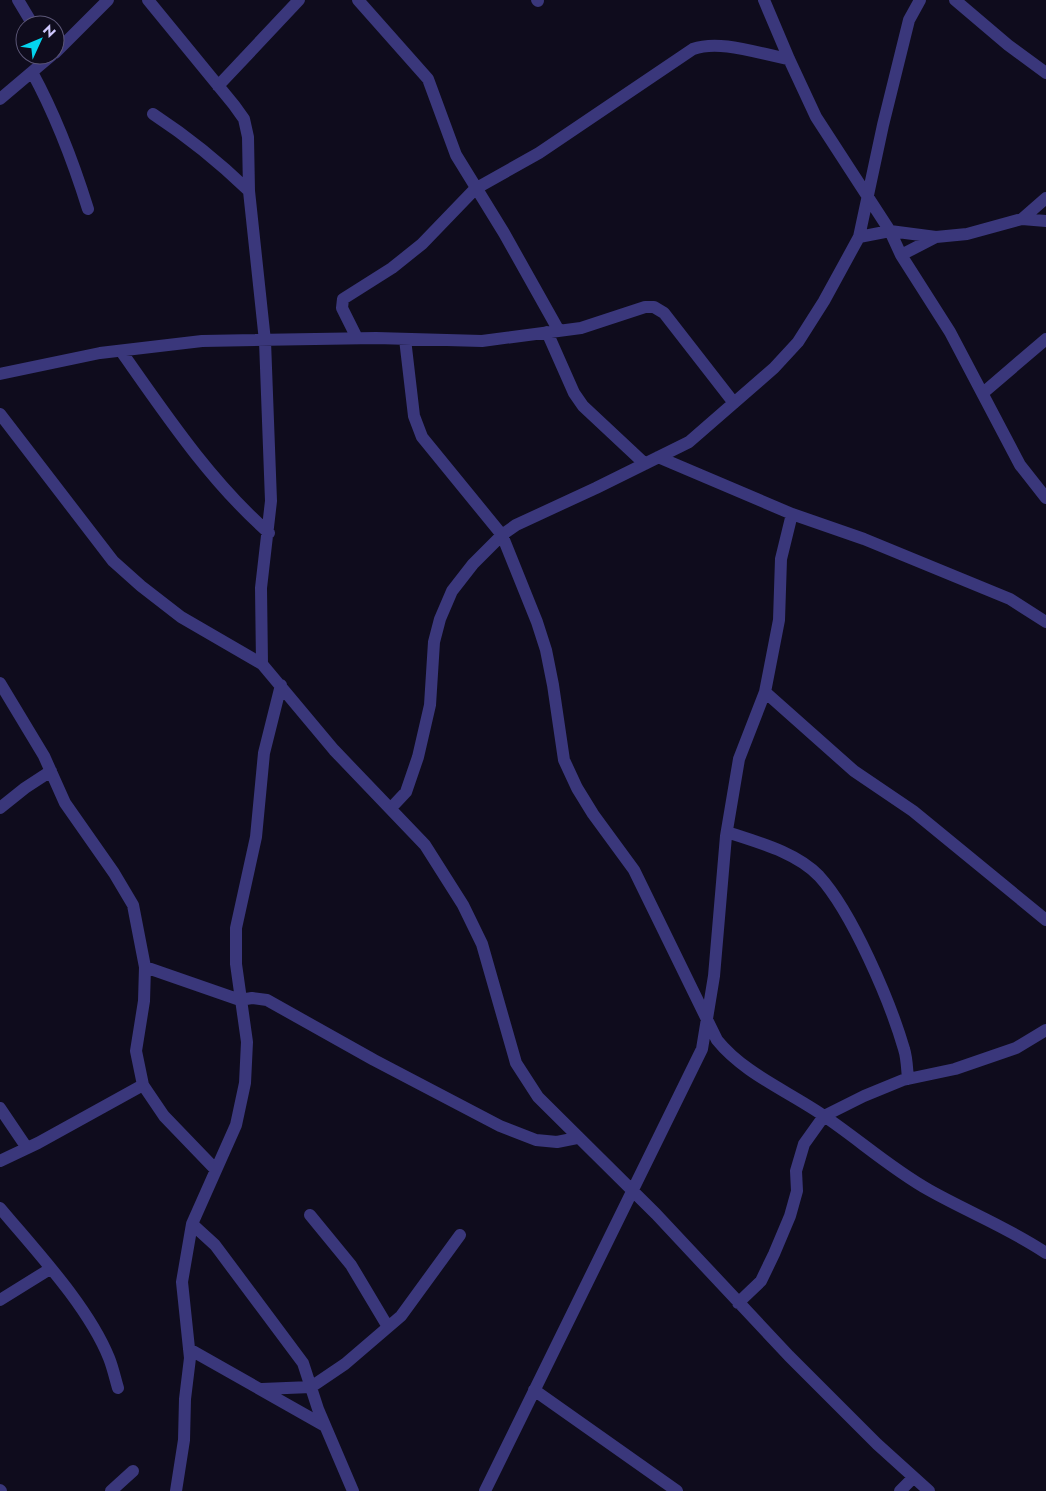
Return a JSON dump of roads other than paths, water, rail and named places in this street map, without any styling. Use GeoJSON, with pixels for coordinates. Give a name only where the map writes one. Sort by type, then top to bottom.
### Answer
{"type":"FeatureCollection","features":[{"type":"Feature","properties":{"kind":"street"},"geometry":{"type":"LineString","coordinates":[[18,0],[27,15]]}},
{"type":"Feature","properties":{"kind":"street"},"geometry":{"type":"LineString","coordinates":[[65,42],[108,0]]}},
{"type":"Feature","properties":{"kind":"street"},"geometry":{"type":"LineString","coordinates":[[148,0],[244,120],[248,137],[249,191],[265,341],[271,501],[269,533],[261,588],[262,664]]}},
{"type":"Feature","properties":{"kind":"street"},"geometry":{"type":"LineString","coordinates":[[218,86],[299,0]]}},
{"type":"Feature","properties":{"kind":"street"},"geometry":{"type":"LineString","coordinates":[[358,0],[428,79],[456,155],[475,189],[504,233],[553,332],[574,393],[597,420],[644,464]]}},
{"type":"Feature","properties":{"kind":"street"},"geometry":{"type":"LineString","coordinates":[[764,0],[816,118],[869,197],[890,231],[901,255],[950,332],[1020,466],[1046,498]]}},
{"type":"Feature","properties":{"kind":"street"},"geometry":{"type":"LineString","coordinates":[[391,808],[406,792],[418,757],[430,705],[434,642],[440,619],[452,591],[473,564],[502,535],[539,513],[689,442],[774,368],[798,342],[824,301],[859,237],[883,125],[909,20],[920,0]]}},
{"type":"Feature","properties":{"kind":"street"},"geometry":{"type":"LineString","coordinates":[[955,0],[1008,45],[1046,73]]}},
{"type":"Feature","properties":{"kind":"street"},"geometry":{"type":"LineString","coordinates":[[357,338],[342,308],[343,299],[392,268],[414,250],[475,189],[539,153],[693,49],[704,45],[718,44],[789,59]]}},
{"type":"Feature","properties":{"kind":"street"},"geometry":{"type":"LineString","coordinates":[[0,99],[40,65]]}},
{"type":"Feature","properties":{"kind":"street"},"geometry":{"type":"LineString","coordinates":[[32,72],[48,100],[70,154],[88,209]]}},
{"type":"Feature","properties":{"kind":"street"},"geometry":{"type":"LineString","coordinates":[[153,114],[213,157],[249,191]]}},
{"type":"Feature","properties":{"kind":"street"},"geometry":{"type":"LineString","coordinates":[[1022,219],[1046,198]]}},
{"type":"Feature","properties":{"kind":"street"},"geometry":{"type":"LineString","coordinates":[[859,237],[890,231],[936,237],[967,234],[1022,219],[1046,221]]}},
{"type":"Feature","properties":{"kind":"street"},"geometry":{"type":"LineString","coordinates":[[901,255],[936,237]]}},
{"type":"Feature","properties":{"kind":"street"},"geometry":{"type":"LineString","coordinates":[[0,374],[121,351],[202,341],[404,338],[482,341],[581,328],[645,307],[654,307],[664,313],[734,403]]}},
{"type":"Feature","properties":{"kind":"street"},"geometry":{"type":"LineString","coordinates":[[404,338],[414,416],[422,437],[502,535],[546,650],[564,760],[588,807],[634,870],[717,1040],[731,1057],[824,1116],[894,1169],[922,1186],[1026,1240],[1046,1253]]}},
{"type":"Feature","properties":{"kind":"street"},"geometry":{"type":"LineString","coordinates":[[983,393],[1045,343]]}},
{"type":"Feature","properties":{"kind":"street"},"geometry":{"type":"LineString","coordinates":[[121,351],[210,472],[242,509],[269,533]]}},
{"type":"Feature","properties":{"kind":"street"},"geometry":{"type":"LineString","coordinates":[[0,414],[113,561],[181,617],[262,664],[334,750],[425,845],[463,905],[482,944],[516,1064],[524,1079],[538,1097],[632,1191],[738,1303],[877,1444],[929,1491]]}},
{"type":"Feature","properties":{"kind":"street"},"geometry":{"type":"LineString","coordinates":[[658,457],[792,514],[864,539],[1010,599],[1046,622]]}},
{"type":"Feature","properties":{"kind":"street"},"geometry":{"type":"LineString","coordinates":[[485,1491],[702,1049],[708,1021],[727,832],[739,759],[766,692],[779,620],[781,559],[792,514]]}},
{"type":"Feature","properties":{"kind":"street"},"geometry":{"type":"LineString","coordinates":[[0,683],[51,771],[65,803],[114,873],[133,905],[146,967],[146,982],[136,1052],[144,1085],[164,1116],[216,1170]]}},
{"type":"Feature","properties":{"kind":"street"},"geometry":{"type":"LineString","coordinates":[[176,1491],[184,1440],[189,1349],[182,1282],[192,1224],[236,1125],[245,1083],[247,1042],[236,964],[236,928],[256,837],[264,753],[281,685]]}},
{"type":"Feature","properties":{"kind":"street"},"geometry":{"type":"LineString","coordinates":[[766,692],[854,771],[913,811],[1046,920]]}},
{"type":"Feature","properties":{"kind":"street"},"geometry":{"type":"LineString","coordinates":[[0,808],[25,788],[51,771]]}},
{"type":"Feature","properties":{"kind":"street"},"geometry":{"type":"LineString","coordinates":[[727,832],[765,846],[803,864],[818,875],[831,892],[852,926],[887,1002],[905,1051],[908,1079]]}},
{"type":"Feature","properties":{"kind":"street"},"geometry":{"type":"LineString","coordinates":[[146,967],[240,1000],[252,998],[267,1000],[374,1060],[500,1126],[536,1140],[557,1142],[577,1138]]}},
{"type":"Feature","properties":{"kind":"street"},"geometry":{"type":"LineString","coordinates":[[738,1303],[761,1281],[774,1254],[790,1216],[797,1191],[796,1171],[804,1144],[824,1116],[864,1096],[908,1079],[955,1068],[1016,1048],[1046,1030]]}},
{"type":"Feature","properties":{"kind":"street"},"geometry":{"type":"LineString","coordinates":[[0,1161],[144,1085]]}},
{"type":"Feature","properties":{"kind":"street"},"geometry":{"type":"LineString","coordinates":[[0,1108],[27,1148]]}},
{"type":"Feature","properties":{"kind":"street"},"geometry":{"type":"LineString","coordinates":[[0,1208],[50,1269],[92,1327],[109,1358],[118,1388]]}},
{"type":"Feature","properties":{"kind":"street"},"geometry":{"type":"LineString","coordinates":[[310,1215],[351,1265],[388,1326]]}},
{"type":"Feature","properties":{"kind":"street"},"geometry":{"type":"LineString","coordinates":[[192,1224],[215,1245],[303,1363],[325,1426],[353,1491]]}},
{"type":"Feature","properties":{"kind":"street"},"geometry":{"type":"LineString","coordinates":[[262,1389],[310,1386],[345,1364],[401,1316],[460,1235]]}},
{"type":"Feature","properties":{"kind":"street"},"geometry":{"type":"LineString","coordinates":[[0,1300],[50,1269]]}},
{"type":"Feature","properties":{"kind":"street"},"geometry":{"type":"LineString","coordinates":[[189,1349],[325,1426]]}},
{"type":"Feature","properties":{"kind":"street"},"geometry":{"type":"LineString","coordinates":[[534,1390],[677,1491]]}},
{"type":"Feature","properties":{"kind":"street"},"geometry":{"type":"LineString","coordinates":[[110,1491],[133,1471]]}},
{"type":"Feature","properties":{"kind":"street"},"geometry":{"type":"LineString","coordinates":[[900,1491],[914,1478]]}}]}
